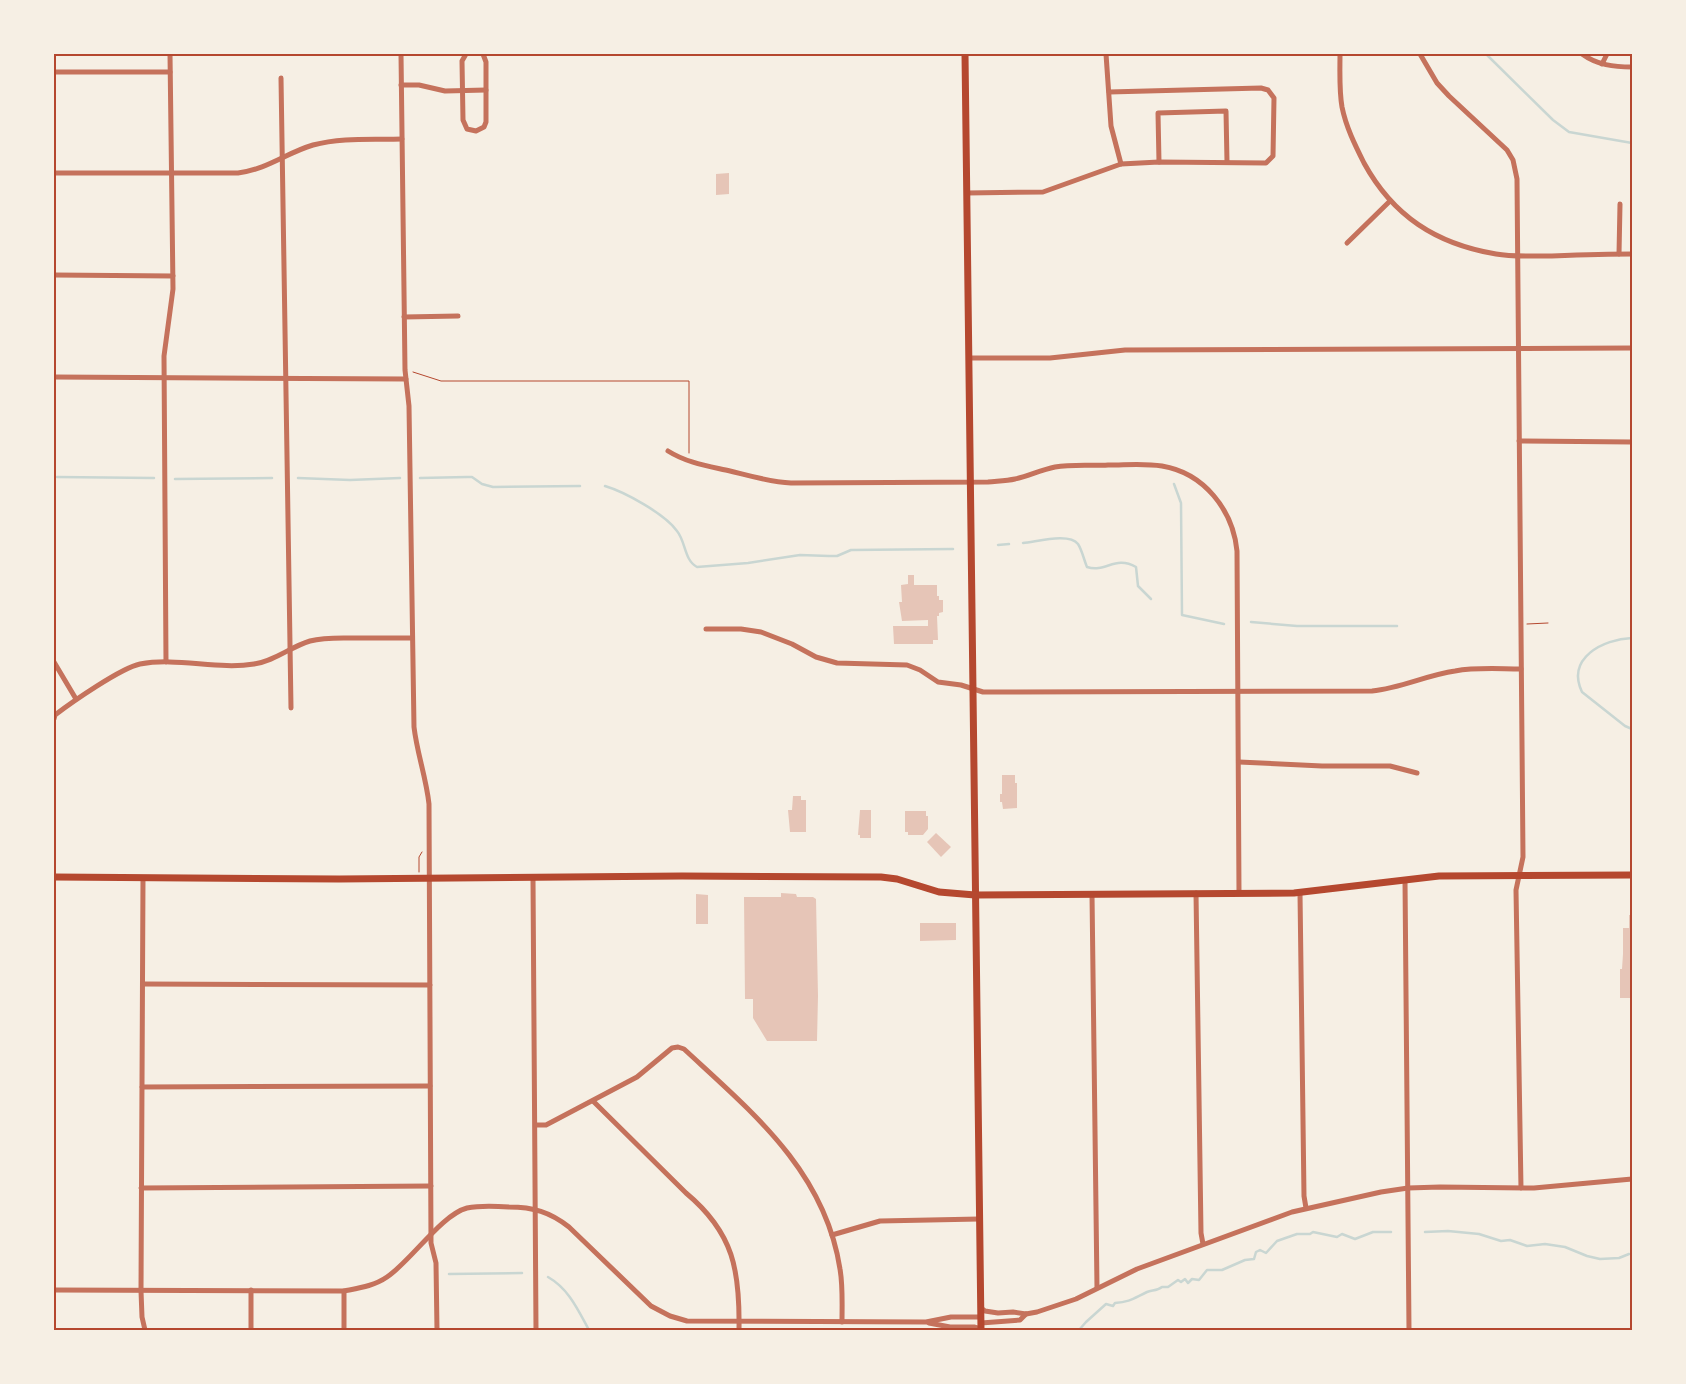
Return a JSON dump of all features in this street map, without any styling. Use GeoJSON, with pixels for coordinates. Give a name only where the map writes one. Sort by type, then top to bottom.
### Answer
{"type":"FeatureCollection","features":[{"type":"Feature","properties":{"kind":"main road"},"geometry":{"type":"LineString","coordinates":[[965,54],[981,1325]]}},
{"type":"Feature","properties":{"kind":"main road"},"geometry":{"type":"LineString","coordinates":[[54,877],[881,877],[897,879],[939,892],[975,895],[1300,893],[1439,876],[1632,874]]}},
{"type":"Feature","properties":{"kind":"street"},"geometry":{"type":"LineString","coordinates":[[166,662],[164,379],[165,342],[173,289],[170,54]]}},
{"type":"Feature","properties":{"kind":"street"},"geometry":{"type":"LineString","coordinates":[[401,54],[405,370],[409,406],[414,727],[428,794],[431,1243],[436,1263],[437,1330]]}},
{"type":"Feature","properties":{"kind":"street"},"geometry":{"type":"LineString","coordinates":[[466,54],[462,61],[464,124],[467,129],[476,131],[484,127],[486,122],[486,62],[483,54]]}},
{"type":"Feature","properties":{"kind":"street"},"geometry":{"type":"LineString","coordinates":[[1106,54],[1111,126],[1121,164]]}},
{"type":"Feature","properties":{"kind":"street"},"geometry":{"type":"LineString","coordinates":[[1340,54],[1342,105],[1356,147],[1369,171],[1390,201],[1412,222],[1446,240],[1482,251],[1518,256],[1632,254]]}},
{"type":"Feature","properties":{"kind":"street"},"geometry":{"type":"LineString","coordinates":[[1420,54],[1443,89],[1462,110],[1498,140],[1513,160],[1518,186],[1523,857],[1516,890],[1521,1188]]}},
{"type":"Feature","properties":{"kind":"street"},"geometry":{"type":"LineString","coordinates":[[1582,54],[1602,64],[1632,67]]}},
{"type":"Feature","properties":{"kind":"street"},"geometry":{"type":"LineString","coordinates":[[1602,64],[1607,54]]}},
{"type":"Feature","properties":{"kind":"street"},"geometry":{"type":"LineString","coordinates":[[54,72],[170,72]]}},
{"type":"Feature","properties":{"kind":"street"},"geometry":{"type":"LineString","coordinates":[[281,78],[290,708]]}},
{"type":"Feature","properties":{"kind":"street"},"geometry":{"type":"LineString","coordinates":[[401,85],[419,85],[445,91],[486,90]]}},
{"type":"Feature","properties":{"kind":"street"},"geometry":{"type":"LineString","coordinates":[[967,192],[1043,192],[1121,164],[1160,162],[1266,163],[1272,156],[1274,98],[1268,90],[1261,88],[1109,92]]}},
{"type":"Feature","properties":{"kind":"street"},"geometry":{"type":"LineString","coordinates":[[1160,162],[1158,113],[1226,111],[1227,162]]}},
{"type":"Feature","properties":{"kind":"street"},"geometry":{"type":"LineString","coordinates":[[54,173],[171,174],[247,172],[264,167],[304,148],[334,141],[402,139]]}},
{"type":"Feature","properties":{"kind":"street"},"geometry":{"type":"LineString","coordinates":[[1347,244],[1390,201]]}},
{"type":"Feature","properties":{"kind":"street"},"geometry":{"type":"LineString","coordinates":[[1619,254],[1620,204]]}},
{"type":"Feature","properties":{"kind":"street"},"geometry":{"type":"LineString","coordinates":[[54,275],[173,276]]}},
{"type":"Feature","properties":{"kind":"street"},"geometry":{"type":"LineString","coordinates":[[404,317],[458,316]]}},
{"type":"Feature","properties":{"kind":"street"},"geometry":{"type":"LineString","coordinates":[[969,358],[1050,358],[1125,350],[1632,348]]}},
{"type":"Feature","properties":{"kind":"street"},"geometry":{"type":"LineString","coordinates":[[54,377],[406,379]]}},
{"type":"Feature","properties":{"kind":"street"},"geometry":{"type":"LineString","coordinates":[[1519,441],[1632,442]]}},
{"type":"Feature","properties":{"kind":"street"},"geometry":{"type":"LineString","coordinates":[[668,451],[688,461],[777,482],[1005,481],[1057,467],[1149,465],[1186,474],[1201,484],[1220,504],[1228,516],[1235,534],[1237,551],[1239,893]]}},
{"type":"Feature","properties":{"kind":"street"},"geometry":{"type":"LineString","coordinates":[[706,629],[741,629],[761,632],[827,661],[842,664],[907,665],[920,670],[938,682],[961,685],[983,692],[1372,691],[1387,689],[1455,671],[1522,669]]}},
{"type":"Feature","properties":{"kind":"street"},"geometry":{"type":"LineString","coordinates":[[54,719],[55,715],[76,699],[130,667],[140,664],[166,662],[252,665],[268,661],[309,641],[324,638],[412,638]]}},
{"type":"Feature","properties":{"kind":"street"},"geometry":{"type":"LineString","coordinates":[[54,662],[76,699]]}},
{"type":"Feature","properties":{"kind":"street"},"geometry":{"type":"LineString","coordinates":[[1239,762],[1322,766],[1390,766],[1417,772]]}},
{"type":"Feature","properties":{"kind":"street"},"geometry":{"type":"LineString","coordinates":[[142,878],[141,1291],[142,1317],[145,1330]]}},
{"type":"Feature","properties":{"kind":"street"},"geometry":{"type":"LineString","coordinates":[[534,878],[536,1330]]}},
{"type":"Feature","properties":{"kind":"street"},"geometry":{"type":"LineString","coordinates":[[1404,880],[1409,1330]]}},
{"type":"Feature","properties":{"kind":"street"},"geometry":{"type":"LineString","coordinates":[[1300,893],[1304,1196],[1306,1208]]}},
{"type":"Feature","properties":{"kind":"street"},"geometry":{"type":"LineString","coordinates":[[1092,894],[1097,1288]]}},
{"type":"Feature","properties":{"kind":"street"},"geometry":{"type":"LineString","coordinates":[[1196,894],[1201,1233],[1203,1244]]}},
{"type":"Feature","properties":{"kind":"street"},"geometry":{"type":"LineString","coordinates":[[143,984],[430,985]]}},
{"type":"Feature","properties":{"kind":"street"},"geometry":{"type":"LineString","coordinates":[[536,1125],[546,1125],[637,1077],[672,1048],[684,1049],[762,1122],[780,1142],[806,1178],[821,1206],[832,1235],[841,1269],[842,1322]]}},
{"type":"Feature","properties":{"kind":"street"},"geometry":{"type":"LineString","coordinates":[[142,1087],[430,1086]]}},
{"type":"Feature","properties":{"kind":"street"},"geometry":{"type":"LineString","coordinates":[[593,1101],[699,1204],[718,1227],[730,1248],[735,1266],[738,1289],[739,1330]]}},
{"type":"Feature","properties":{"kind":"street"},"geometry":{"type":"LineString","coordinates":[[981,1308],[991,1312],[1026,1314],[1076,1299],[1137,1269],[1306,1208],[1408,1188],[1521,1188],[1632,1179]]}},
{"type":"Feature","properties":{"kind":"street"},"geometry":{"type":"LineString","coordinates":[[141,1188],[431,1186]]}},
{"type":"Feature","properties":{"kind":"street"},"geometry":{"type":"LineString","coordinates":[[54,1290],[344,1291],[367,1287],[388,1277],[444,1222],[465,1208],[480,1206],[534,1208],[558,1218],[569,1227],[652,1306],[670,1316],[687,1321],[926,1322],[952,1317],[981,1325]]}},
{"type":"Feature","properties":{"kind":"street"},"geometry":{"type":"LineString","coordinates":[[832,1235],[880,1221],[979,1219]]}},
{"type":"Feature","properties":{"kind":"street"},"geometry":{"type":"LineString","coordinates":[[250,1290],[251,1330]]}},
{"type":"Feature","properties":{"kind":"street"},"geometry":{"type":"LineString","coordinates":[[344,1291],[344,1330]]}},
{"type":"Feature","properties":{"kind":"street"},"geometry":{"type":"LineString","coordinates":[[926,1322],[950,1327],[974,1327],[1020,1320],[1026,1314]]}},
{"type":"Feature","properties":{"kind":"path"},"geometry":{"type":"LineString","coordinates":[[405,370],[441,381],[689,381],[688,461]]}},
{"type":"Feature","properties":{"kind":"path"},"geometry":{"type":"LineString","coordinates":[[1521,624],[1548,623]]}},
{"type":"Feature","properties":{"kind":"path"},"geometry":{"type":"LineString","coordinates":[[419,868],[420,854]]}},
{"type":"Feature","properties":{"kind":"building"},"geometry":{"type":"Polygon","coordinates":[[[729,173],[729,194],[716,195],[716,174],[729,173]]]}},
{"type":"Feature","properties":{"kind":"building"},"geometry":{"type":"Polygon","coordinates":[[[908,575],[914,575],[914,585],[937,585],[937,596],[939,596],[939,600],[943,600],[943,612],[937,616],[938,640],[933,640],[933,644],[894,644],[893,626],[928,626],[928,620],[902,621],[899,602],[902,602],[901,585],[908,584],[908,575]]]}},
{"type":"Feature","properties":{"kind":"building"},"geometry":{"type":"Polygon","coordinates":[[[1002,775],[1015,775],[1015,783],[1017,783],[1017,808],[1003,809],[1002,802],[1000,802],[1002,775]]]}},
{"type":"Feature","properties":{"kind":"building"},"geometry":{"type":"Polygon","coordinates":[[[793,796],[801,796],[801,800],[806,800],[806,832],[790,832],[788,810],[792,810],[793,796]]]}},
{"type":"Feature","properties":{"kind":"building"},"geometry":{"type":"Polygon","coordinates":[[[860,810],[871,810],[871,838],[860,838],[860,835],[858,835],[860,810]]]}},
{"type":"Feature","properties":{"kind":"building"},"geometry":{"type":"Polygon","coordinates":[[[905,811],[926,811],[928,829],[923,835],[908,835],[908,832],[905,832],[905,811]]]}},
{"type":"Feature","properties":{"kind":"building"},"geometry":{"type":"Polygon","coordinates":[[[936,833],[951,847],[941,857],[927,842],[936,833]]]}},
{"type":"Feature","properties":{"kind":"building"},"geometry":{"type":"Polygon","coordinates":[[[781,893],[796,894],[797,897],[813,897],[816,899],[817,1041],[767,1041],[753,1018],[753,999],[745,999],[744,897],[781,897],[781,893]]]}},
{"type":"Feature","properties":{"kind":"building"},"geometry":{"type":"Polygon","coordinates":[[[696,894],[708,895],[708,924],[696,924],[696,894]]]}},
{"type":"Feature","properties":{"kind":"building"},"geometry":{"type":"Polygon","coordinates":[[[1629,915],[1632,915],[1632,998],[1620,998],[1623,928],[1629,928],[1629,915]]]}},
{"type":"Feature","properties":{"kind":"building"},"geometry":{"type":"Polygon","coordinates":[[[920,923],[956,923],[956,940],[920,941],[920,923]]]}},
{"type":"Feature","properties":{"kind":"waterway"},"geometry":{"type":"LineString","coordinates":[[1486,54],[1553,120],[1569,132],[1632,143]]}},
{"type":"Feature","properties":{"kind":"waterway"},"geometry":{"type":"LineString","coordinates":[[57,477],[154,478]]}},
{"type":"Feature","properties":{"kind":"waterway"},"geometry":{"type":"LineString","coordinates":[[420,478],[472,477],[482,484],[493,487],[580,486]]}},
{"type":"Feature","properties":{"kind":"waterway"},"geometry":{"type":"LineString","coordinates":[[175,479],[272,478]]}},
{"type":"Feature","properties":{"kind":"waterway"},"geometry":{"type":"LineString","coordinates":[[298,478],[350,480],[400,478]]}},
{"type":"Feature","properties":{"kind":"waterway"},"geometry":{"type":"LineString","coordinates":[[1174,484],[1181,503],[1182,615],[1224,624]]}},
{"type":"Feature","properties":{"kind":"waterway"},"geometry":{"type":"LineString","coordinates":[[605,486],[644,504],[671,524],[680,535],[690,560],[697,567],[748,563],[800,555],[837,556],[851,550],[953,549]]}},
{"type":"Feature","properties":{"kind":"waterway"},"geometry":{"type":"LineString","coordinates":[[1023,543],[1060,538],[1074,540],[1081,549],[1087,567],[1100,568],[1116,563],[1129,564],[1136,567],[1138,586],[1151,599]]}},
{"type":"Feature","properties":{"kind":"waterway"},"geometry":{"type":"LineString","coordinates":[[998,545],[1009,544]]}},
{"type":"Feature","properties":{"kind":"waterway"},"geometry":{"type":"LineString","coordinates":[[1251,622],[1297,626],[1397,626]]}},
{"type":"Feature","properties":{"kind":"waterway"},"geometry":{"type":"LineString","coordinates":[[1632,638],[1610,642],[1590,653],[1583,660],[1579,669],[1578,680],[1582,692],[1625,726],[1632,729]]}},
{"type":"Feature","properties":{"kind":"waterway"},"geometry":{"type":"LineString","coordinates":[[1425,1232],[1448,1231],[1479,1234],[1501,1241],[1510,1240],[1527,1246],[1545,1244],[1565,1247],[1600,1259],[1619,1258],[1629,1254]]}},
{"type":"Feature","properties":{"kind":"waterway"},"geometry":{"type":"LineString","coordinates":[[1079,1330],[1106,1304],[1113,1306],[1115,1303],[1128,1301],[1147,1292],[1168,1287],[1178,1280],[1181,1282],[1185,1279],[1188,1283],[1192,1279],[1199,1280],[1207,1270],[1222,1270],[1245,1260],[1254,1259],[1256,1252],[1260,1250],[1266,1253],[1277,1241],[1297,1234],[1310,1234],[1313,1232],[1337,1237],[1342,1234],[1355,1239],[1373,1232],[1391,1232]]}},
{"type":"Feature","properties":{"kind":"waterway"},"geometry":{"type":"LineString","coordinates":[[449,1274],[522,1273]]}},
{"type":"Feature","properties":{"kind":"waterway"},"geometry":{"type":"LineString","coordinates":[[548,1277],[567,1294],[589,1330]]}}]}
